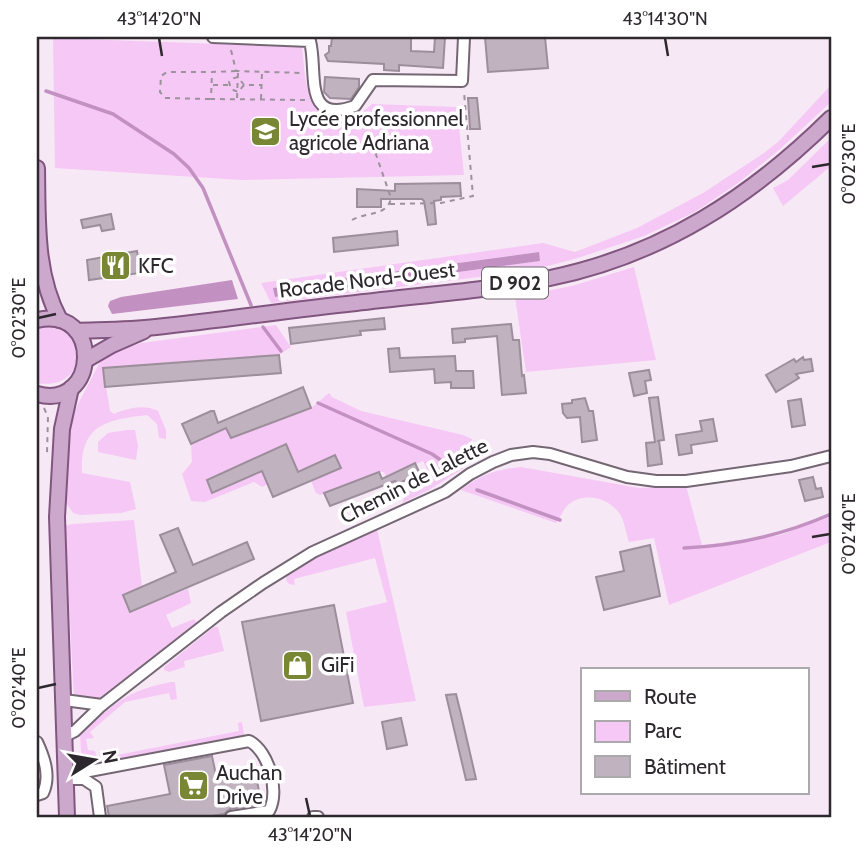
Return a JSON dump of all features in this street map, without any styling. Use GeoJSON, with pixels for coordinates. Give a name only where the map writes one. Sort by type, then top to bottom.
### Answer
{"type":"FeatureCollection","features":[{"type":"Feature","properties":{"kind":"main road","name":"Rocade Nord-Ouest"},"geometry":{"type":"LineString","coordinates":[[77,331],[154,327],[489,288],[551,278],[612,261],[698,224],[778,167],[831,118]]}},
{"type":"Feature","properties":{"kind":"main road"},"geometry":{"type":"LineString","coordinates":[[37,168],[40,253],[50,300],[60,320]]}},
{"type":"Feature","properties":{"kind":"main road"},"geometry":{"type":"LineString","coordinates":[[37,273],[40,253]]}},
{"type":"Feature","properties":{"kind":"main road"},"geometry":{"type":"LineString","coordinates":[[37,320],[60,320],[77,331],[86,350],[86,360],[78,380],[71,388],[39,398],[55,429]]}},
{"type":"Feature","properties":{"kind":"main road","name":"Rocade Nord-Ouest"},"geometry":{"type":"LineString","coordinates":[[86,360],[112,345],[154,327]]}},
{"type":"Feature","properties":{"kind":"main road"},"geometry":{"type":"LineString","coordinates":[[67,817],[55,429],[71,388]]}},
{"type":"Feature","properties":{"kind":"street"},"geometry":{"type":"LineString","coordinates":[[213,37],[310,41],[314,56],[312,82],[317,100],[327,109],[336,111],[357,104],[373,80],[462,81],[464,37]]}},
{"type":"Feature","properties":{"kind":"street","name":"Chemin de Lalette"},"geometry":{"type":"LineString","coordinates":[[65,736],[75,731],[102,705],[221,612],[313,552],[445,492],[470,474],[511,455],[533,452],[550,454],[627,477],[676,481],[791,466],[831,456]]}},
{"type":"Feature","properties":{"kind":"street"},"geometry":{"type":"LineString","coordinates":[[64,700],[102,705]]}},
{"type":"Feature","properties":{"kind":"street"},"geometry":{"type":"LineString","coordinates":[[66,778],[84,772],[249,741],[257,746],[264,756],[272,783],[272,806],[269,811],[231,817]]}},
{"type":"Feature","properties":{"kind":"street"},"geometry":{"type":"LineString","coordinates":[[37,742],[45,761],[46,787],[43,793],[37,795]]}},
{"type":"Feature","properties":{"kind":"street"},"geometry":{"type":"LineString","coordinates":[[66,778],[84,779],[93,783],[99,796],[100,817]]}},
{"type":"Feature","properties":{"kind":"path"},"geometry":{"type":"LineString","coordinates":[[224,37],[233,54],[237,71],[237,99]]}},
{"type":"Feature","properties":{"kind":"path"},"geometry":{"type":"LineString","coordinates":[[313,73],[167,72],[161,76],[160,92],[165,97],[317,100]]}},
{"type":"Feature","properties":{"kind":"path"},"geometry":{"type":"LineString","coordinates":[[211,99],[212,72]]}},
{"type":"Feature","properties":{"kind":"path"},"geometry":{"type":"LineString","coordinates":[[261,100],[262,72]]}},
{"type":"Feature","properties":{"kind":"path"},"geometry":{"type":"LineString","coordinates":[[229,85],[231,79],[238,77]]}},
{"type":"Feature","properties":{"kind":"path"},"geometry":{"type":"LineString","coordinates":[[238,77],[244,85]]}},
{"type":"Feature","properties":{"kind":"path"},"geometry":{"type":"LineString","coordinates":[[390,204],[441,203],[472,196],[462,81]]}},
{"type":"Feature","properties":{"kind":"path"},"geometry":{"type":"LineString","coordinates":[[212,85],[229,85]]}},
{"type":"Feature","properties":{"kind":"path"},"geometry":{"type":"LineString","coordinates":[[229,85],[238,92]]}},
{"type":"Feature","properties":{"kind":"path"},"geometry":{"type":"LineString","coordinates":[[238,92],[244,85],[262,85]]}},
{"type":"Feature","properties":{"kind":"path"},"geometry":{"type":"LineString","coordinates":[[352,220],[360,215],[384,211],[390,204],[388,185],[357,104]]}},
{"type":"Feature","properties":{"kind":"path"},"geometry":{"type":"LineString","coordinates":[[39,398],[55,429]]}},
{"type":"Feature","properties":{"kind":"green space"},"geometry":{"type":"Polygon","coordinates":[[[53,38],[302,47],[305,76],[312,100],[321,111],[333,118],[354,117],[372,104],[457,107],[464,175],[242,180],[55,168],[53,38]]]}},
{"type":"Feature","properties":{"kind":"green space"},"geometry":{"type":"Polygon","coordinates":[[[831,85],[831,102],[779,150],[738,183],[695,212],[644,236],[533,270],[271,303],[261,283],[543,243],[575,252],[637,228],[703,193],[779,141],[831,85]],[[538,252],[274,288],[275,297],[540,261],[538,252]]]}},
{"type":"Feature","properties":{"kind":"green space"},"geometry":{"type":"Polygon","coordinates":[[[831,138],[831,166],[783,206],[773,188],[788,180],[831,138]]]}},
{"type":"Feature","properties":{"kind":"green space"},"geometry":{"type":"Polygon","coordinates":[[[634,267],[656,360],[526,372],[515,297],[572,286],[634,267]]]}},
{"type":"Feature","properties":{"kind":"green space"},"geometry":{"type":"Polygon","coordinates":[[[52,325],[65,332],[74,342],[77,363],[64,379],[52,383],[37,383],[37,327],[52,325]]]}},
{"type":"Feature","properties":{"kind":"green space"},"geometry":{"type":"Polygon","coordinates":[[[276,325],[291,347],[279,355],[103,368],[110,411],[114,414],[141,407],[158,411],[166,430],[166,439],[159,438],[157,424],[147,415],[108,423],[91,434],[83,457],[82,473],[130,482],[136,509],[121,513],[73,513],[65,501],[70,424],[100,362],[113,353],[141,343],[276,325]]]}},
{"type":"Feature","properties":{"kind":"green space"},"geometry":{"type":"Polygon","coordinates":[[[329,393],[361,411],[472,439],[467,466],[402,503],[408,490],[428,481],[429,474],[423,461],[392,474],[397,484],[395,488],[390,487],[384,472],[379,472],[320,495],[316,493],[311,481],[341,468],[335,455],[262,487],[254,482],[205,502],[191,501],[182,474],[192,462],[191,444],[227,428],[231,438],[311,408],[329,393]]]}},
{"type":"Feature","properties":{"kind":"green space"},"geometry":{"type":"Polygon","coordinates":[[[135,430],[138,446],[136,460],[98,452],[98,442],[108,433],[135,430]]]}},
{"type":"Feature","properties":{"kind":"green space"},"geometry":{"type":"Polygon","coordinates":[[[521,467],[639,488],[686,486],[702,545],[781,535],[831,515],[831,542],[669,605],[654,538],[629,542],[621,516],[604,501],[582,498],[574,501],[566,507],[556,523],[461,490],[489,474],[521,467]]]}},
{"type":"Feature","properties":{"kind":"green space"},"geometry":{"type":"Polygon","coordinates":[[[134,520],[142,586],[123,595],[130,612],[188,589],[191,603],[166,615],[172,628],[194,619],[197,623],[101,698],[74,698],[65,526],[134,520]]]}},
{"type":"Feature","properties":{"kind":"green space"},"geometry":{"type":"Polygon","coordinates":[[[377,529],[416,701],[364,707],[346,612],[387,602],[375,558],[294,579],[295,585],[286,580],[287,574],[317,555],[377,529]]]}},
{"type":"Feature","properties":{"kind":"green space"},"geometry":{"type":"Polygon","coordinates":[[[214,627],[218,627],[224,651],[184,661],[185,667],[169,672],[164,670],[164,667],[214,627]]]}},
{"type":"Feature","properties":{"kind":"green space"},"geometry":{"type":"Polygon","coordinates":[[[175,682],[177,699],[171,700],[169,693],[125,702],[90,732],[94,738],[86,739],[88,750],[95,751],[97,759],[239,731],[238,723],[242,722],[244,735],[82,767],[80,734],[102,714],[131,694],[175,682]]]}},
{"type":"Feature","properties":{"kind":"shaded area"},"geometry":{"type":"Polygon","coordinates":[[[539,252],[540,261],[275,297],[273,288],[539,252]]]}},
{"type":"Feature","properties":{"kind":"shaded area"},"geometry":{"type":"Polygon","coordinates":[[[232,280],[238,299],[112,314],[108,306],[110,301],[121,297],[232,280]]]}},
{"type":"Feature","properties":{"kind":"building"},"geometry":{"type":"Polygon","coordinates":[[[332,37],[411,37],[411,51],[434,52],[435,37],[445,37],[443,68],[399,65],[399,71],[384,70],[384,64],[328,61],[325,55],[329,52],[332,37]]]}},
{"type":"Feature","properties":{"kind":"building"},"geometry":{"type":"Polygon","coordinates":[[[485,37],[545,37],[548,68],[488,72],[485,37]]]}},
{"type":"Feature","properties":{"kind":"building"},"geometry":{"type":"Polygon","coordinates":[[[325,77],[359,79],[359,87],[351,99],[330,98],[324,92],[325,77]]]}},
{"type":"Feature","properties":{"kind":"building"},"geometry":{"type":"Polygon","coordinates":[[[468,98],[477,98],[480,129],[470,129],[468,98]]]}},
{"type":"Feature","properties":{"kind":"building"},"geometry":{"type":"Polygon","coordinates":[[[460,183],[461,196],[441,197],[441,200],[434,201],[436,224],[428,225],[422,199],[381,199],[381,207],[357,207],[357,189],[395,191],[395,184],[460,183]]]}},
{"type":"Feature","properties":{"kind":"building"},"geometry":{"type":"Polygon","coordinates":[[[111,214],[114,229],[102,231],[100,225],[83,228],[81,220],[111,214]]]}},
{"type":"Feature","properties":{"kind":"building"},"geometry":{"type":"Polygon","coordinates":[[[397,231],[398,245],[334,252],[333,238],[397,231]]]}},
{"type":"Feature","properties":{"kind":"building","name":"KFC"},"geometry":{"type":"Polygon","coordinates":[[[137,251],[139,262],[143,262],[144,270],[140,273],[89,280],[87,260],[137,251]]]}},
{"type":"Feature","properties":{"kind":"building"},"geometry":{"type":"Polygon","coordinates":[[[384,318],[385,329],[360,331],[361,335],[291,344],[289,328],[384,318]]]}},
{"type":"Feature","properties":{"kind":"building"},"geometry":{"type":"Polygon","coordinates":[[[511,324],[513,340],[519,340],[526,393],[502,395],[497,336],[453,343],[452,329],[511,324]]]}},
{"type":"Feature","properties":{"kind":"building"},"geometry":{"type":"Polygon","coordinates":[[[399,348],[400,358],[455,356],[456,371],[473,371],[474,388],[451,388],[451,382],[435,383],[434,369],[390,372],[388,349],[399,348]]]}},
{"type":"Feature","properties":{"kind":"building"},"geometry":{"type":"Polygon","coordinates":[[[279,355],[281,373],[105,387],[103,368],[279,355]]]}},
{"type":"Feature","properties":{"kind":"building"},"geometry":{"type":"Polygon","coordinates":[[[803,357],[804,360],[811,359],[813,371],[796,374],[799,378],[776,392],[766,375],[794,359],[796,362],[803,357]]]}},
{"type":"Feature","properties":{"kind":"building"},"geometry":{"type":"Polygon","coordinates":[[[649,370],[651,380],[645,381],[647,393],[634,396],[629,373],[649,370]]]}},
{"type":"Feature","properties":{"kind":"building"},"geometry":{"type":"Polygon","coordinates":[[[303,387],[311,408],[231,438],[226,428],[191,444],[182,424],[211,411],[214,411],[218,423],[303,387]]]}},
{"type":"Feature","properties":{"kind":"building"},"geometry":{"type":"Polygon","coordinates":[[[658,397],[664,440],[657,441],[662,464],[648,466],[646,443],[655,442],[649,398],[658,397]]]}},
{"type":"Feature","properties":{"kind":"building"},"geometry":{"type":"Polygon","coordinates":[[[585,398],[589,411],[593,411],[597,440],[582,442],[580,417],[567,418],[562,404],[585,398]]]}},
{"type":"Feature","properties":{"kind":"building"},"geometry":{"type":"Polygon","coordinates":[[[801,399],[805,425],[792,427],[788,401],[801,399]]]}},
{"type":"Feature","properties":{"kind":"building"},"geometry":{"type":"Polygon","coordinates":[[[713,419],[717,441],[691,445],[692,453],[679,455],[676,435],[702,431],[700,421],[713,419]]]}},
{"type":"Feature","properties":{"kind":"building"},"geometry":{"type":"Polygon","coordinates":[[[286,444],[298,472],[335,455],[341,468],[273,497],[262,471],[212,493],[207,480],[286,444]]]}},
{"type":"Feature","properties":{"kind":"building"},"geometry":{"type":"Polygon","coordinates":[[[415,463],[420,474],[397,484],[395,481],[330,506],[324,493],[379,472],[382,479],[415,463]]]}},
{"type":"Feature","properties":{"kind":"building"},"geometry":{"type":"Polygon","coordinates":[[[813,477],[816,489],[821,488],[823,497],[805,501],[799,480],[813,477]]]}},
{"type":"Feature","properties":{"kind":"building"},"geometry":{"type":"Polygon","coordinates":[[[178,528],[193,565],[247,542],[254,559],[130,612],[123,595],[176,572],[160,535],[178,528]]]}},
{"type":"Feature","properties":{"kind":"building"},"geometry":{"type":"Polygon","coordinates":[[[650,545],[660,596],[604,610],[596,577],[624,571],[620,552],[650,545]]]}},
{"type":"Feature","properties":{"kind":"building","name":"GiFi"},"geometry":{"type":"Polygon","coordinates":[[[334,605],[353,703],[261,721],[242,622],[334,605]]]}},
{"type":"Feature","properties":{"kind":"building"},"geometry":{"type":"Polygon","coordinates":[[[456,694],[476,779],[466,780],[446,695],[456,694]]]}},
{"type":"Feature","properties":{"kind":"building"},"geometry":{"type":"Polygon","coordinates":[[[401,718],[407,745],[387,749],[382,722],[401,718]]]}},
{"type":"Feature","properties":{"kind":"building"},"geometry":{"type":"Polygon","coordinates":[[[212,756],[216,775],[255,768],[261,804],[230,809],[224,814],[206,817],[109,817],[107,806],[170,794],[164,765],[212,756]]]}},
{"type":"Feature","properties":{"kind":"waterway"},"geometry":{"type":"LineString","coordinates":[[46,91],[113,114],[174,154],[189,168],[203,188],[251,305]]}},
{"type":"Feature","properties":{"kind":"waterway"},"geometry":{"type":"LineString","coordinates":[[263,327],[281,351]]}},
{"type":"Feature","properties":{"kind":"waterway"},"geometry":{"type":"LineString","coordinates":[[318,403],[432,454],[448,465]]}},
{"type":"Feature","properties":{"kind":"waterway"},"geometry":{"type":"LineString","coordinates":[[477,490],[560,520]]}},
{"type":"Feature","properties":{"kind":"waterway"},"geometry":{"type":"LineString","coordinates":[[684,548],[723,545],[759,538],[831,514]]}},
{"type":"Feature","properties":{"kind":"place","name":"Lycée professionnel agricole Adriana"},"geometry":{"type":"Point","coordinates":[266,131]}},
{"type":"Feature","properties":{"kind":"place","name":"KFC"},"geometry":{"type":"Point","coordinates":[115,266]}},
{"type":"Feature","properties":{"kind":"place","name":"GiFi"},"geometry":{"type":"Point","coordinates":[298,665]}},
{"type":"Feature","properties":{"kind":"place","name":"Auchan Drive"},"geometry":{"type":"Point","coordinates":[193,785]}}]}
